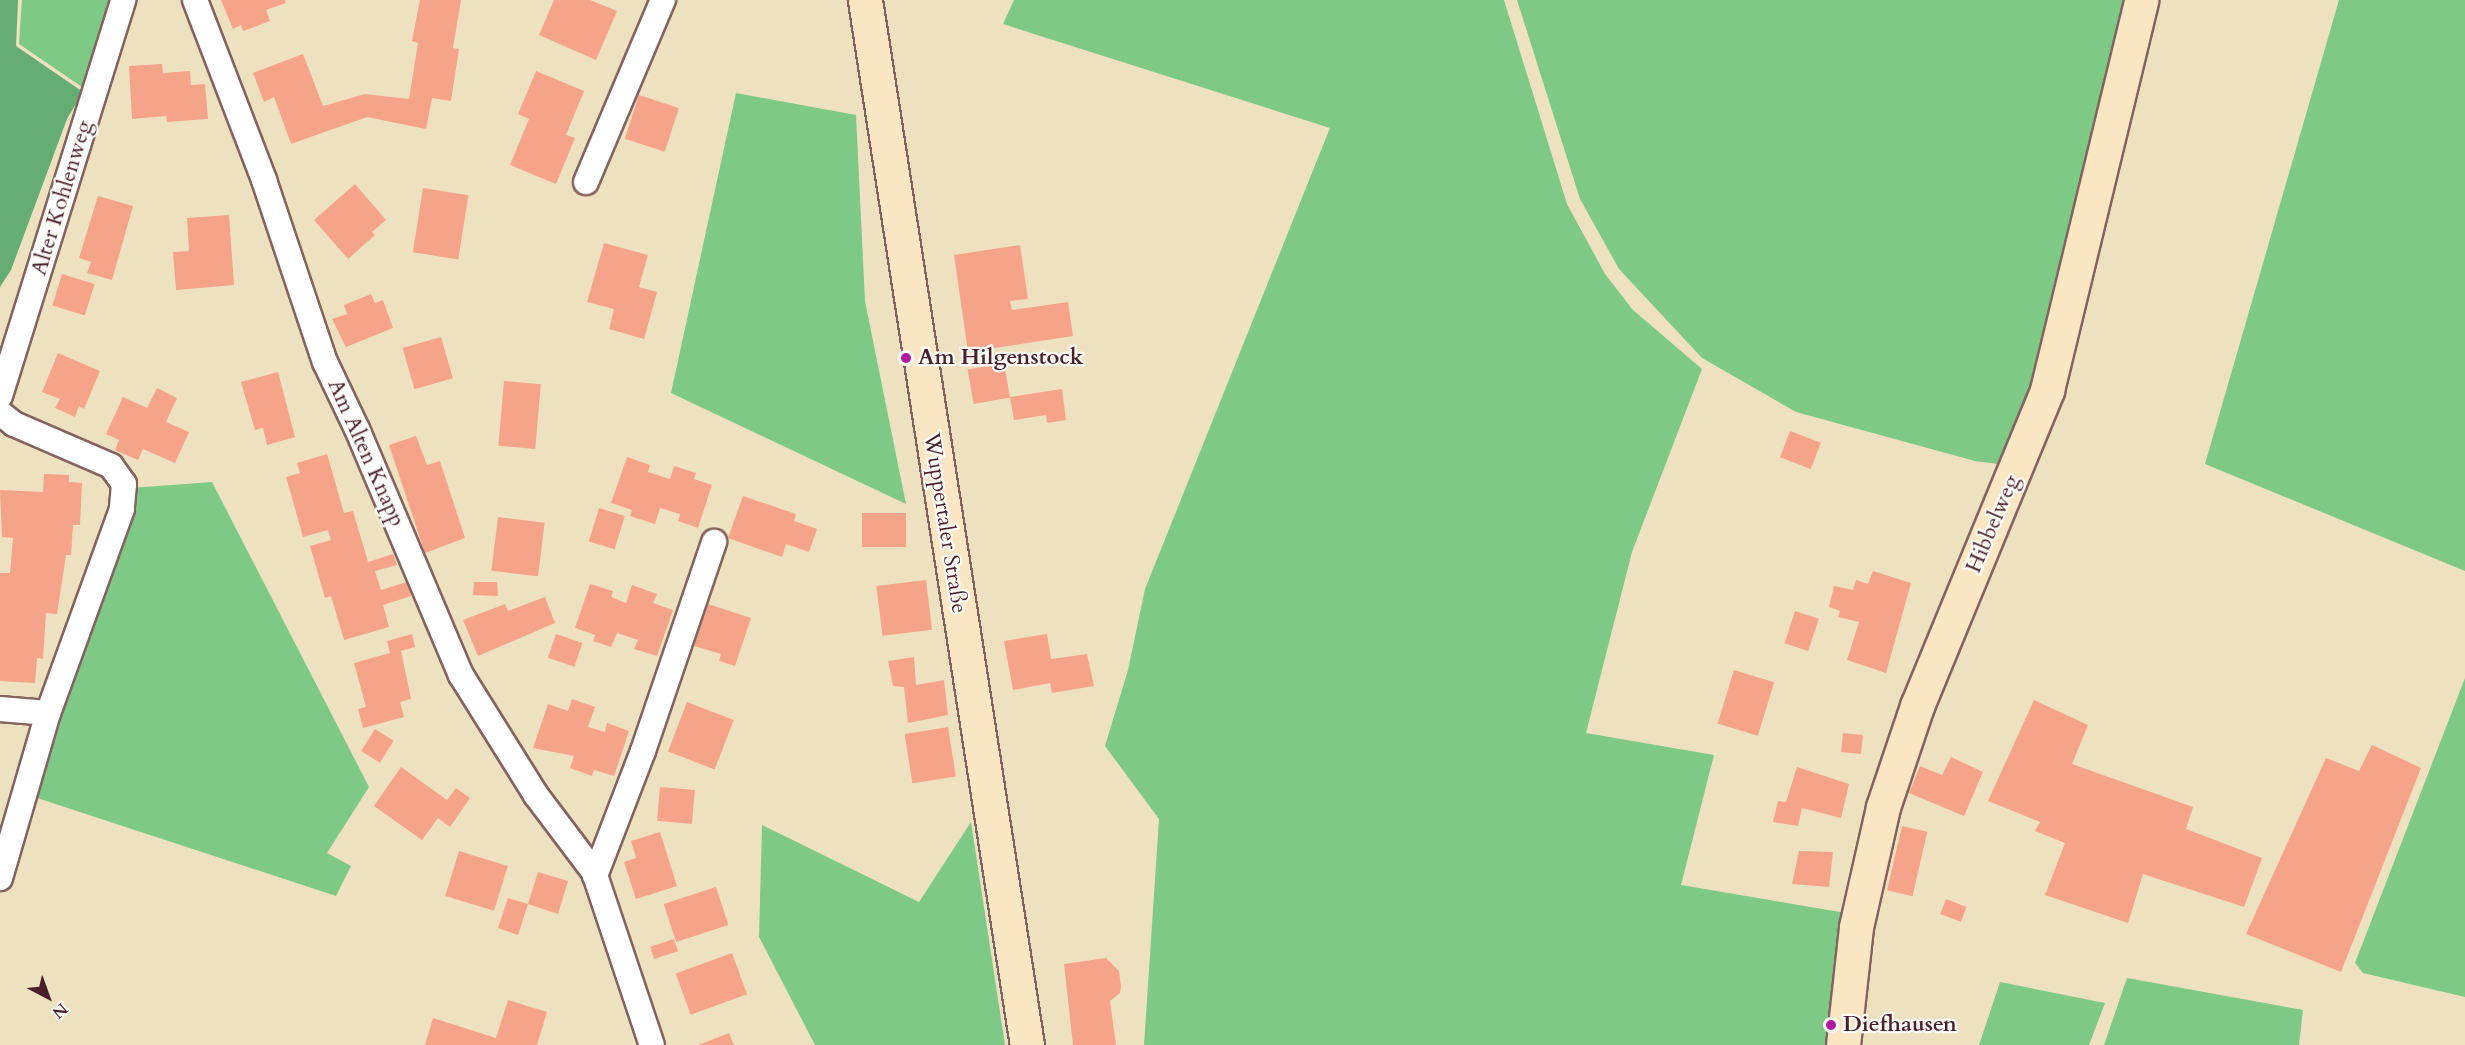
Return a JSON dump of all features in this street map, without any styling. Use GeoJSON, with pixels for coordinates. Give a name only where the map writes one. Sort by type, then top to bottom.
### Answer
{"type":"FeatureCollection","features":[{"type":"Feature","properties":{"kind":"street","name":"Alter Kohlenweg"},"geometry":{"type":"LineString","coordinates":[[0,396],[123,0]]}},
{"type":"Feature","properties":{"kind":"street","name":"Am Alten Knapp"},"geometry":{"type":"LineString","coordinates":[[195,0],[264,180],[325,362],[357,429],[461,675],[536,795],[595,876],[652,1045]]}},
{"type":"Feature","properties":{"kind":"street"},"geometry":{"type":"LineString","coordinates":[[586,182],[663,0]]}},
{"type":"Feature","properties":{"kind":"street","name":"Wuppertaler Straße"},"geometry":{"type":"LineString","coordinates":[[865,0],[1027,1045]]}},
{"type":"Feature","properties":{"kind":"street","name":"Hibbelweg"},"geometry":{"type":"LineString","coordinates":[[1843,1045],[1856,927],[1883,807],[1917,706],[2047,390],[2141,0]]}},
{"type":"Feature","properties":{"kind":"street"},"geometry":{"type":"LineString","coordinates":[[0,413],[14,424],[111,466],[124,484],[122,508],[48,713],[0,878]]}},
{"type":"Feature","properties":{"kind":"street"},"geometry":{"type":"LineString","coordinates":[[595,876],[644,751],[714,542]]}},
{"type":"Feature","properties":{"kind":"street"},"geometry":{"type":"LineString","coordinates":[[0,709],[48,713]]}},
{"type":"Feature","properties":{"kind":"green space"},"geometry":{"type":"Polygon","coordinates":[[[0,0],[18,0],[16,46],[83,92],[67,119],[11,270],[0,287],[0,0]]]}},
{"type":"Feature","properties":{"kind":"green space"},"geometry":{"type":"Polygon","coordinates":[[[22,0],[113,0],[85,89],[19,44],[22,0]]]}},
{"type":"Feature","properties":{"kind":"green space"},"geometry":{"type":"Polygon","coordinates":[[[1014,0],[1504,0],[1567,204],[1605,274],[1633,310],[1702,369],[1632,552],[1586,733],[1714,755],[1681,885],[1846,913],[1829,1045],[1144,1045],[1159,819],[1105,746],[1128,670],[1145,589],[1330,128],[1003,24],[1014,0]]]}},
{"type":"Feature","properties":{"kind":"green space"},"geometry":{"type":"Polygon","coordinates":[[[1517,0],[2124,0],[2091,160],[2043,348],[2008,460],[1998,464],[1975,461],[1796,412],[1702,358],[1619,269],[1580,199],[1517,0]]]}},
{"type":"Feature","properties":{"kind":"green space"},"geometry":{"type":"Polygon","coordinates":[[[2339,0],[2465,0],[2465,571],[2205,464],[2339,0]]]}},
{"type":"Feature","properties":{"kind":"green space"},"geometry":{"type":"Polygon","coordinates":[[[736,93],[856,115],[865,301],[906,504],[671,393],[736,93]]]}},
{"type":"Feature","properties":{"kind":"green space"},"geometry":{"type":"Polygon","coordinates":[[[212,482],[369,787],[327,853],[351,866],[336,896],[28,795],[131,488],[212,482]]]}},
{"type":"Feature","properties":{"kind":"green space"},"geometry":{"type":"Polygon","coordinates":[[[2465,678],[2465,997],[2363,973],[2355,963],[2465,678]]]}},
{"type":"Feature","properties":{"kind":"green space"},"geometry":{"type":"Polygon","coordinates":[[[971,822],[1005,1045],[815,1045],[759,937],[762,825],[919,902],[971,822]]]}},
{"type":"Feature","properties":{"kind":"green space"},"geometry":{"type":"Polygon","coordinates":[[[2127,978],[2303,1010],[2299,1045],[2104,1045],[2127,978]]]}},
{"type":"Feature","properties":{"kind":"green space"},"geometry":{"type":"Polygon","coordinates":[[[2000,982],[2105,1003],[2089,1045],[1979,1045],[2000,982]]]}},
{"type":"Feature","properties":{"kind":"building"},"geometry":{"type":"Polygon","coordinates":[[[221,0],[285,0],[286,3],[266,10],[270,21],[243,31],[241,25],[233,29],[221,0]]]}},
{"type":"Feature","properties":{"kind":"building"},"geometry":{"type":"Polygon","coordinates":[[[420,0],[461,0],[453,48],[459,49],[451,101],[432,98],[426,129],[367,117],[291,144],[274,97],[264,102],[253,73],[303,54],[323,106],[365,94],[409,99],[418,43],[412,41],[420,0]]]}},
{"type":"Feature","properties":{"kind":"building"},"geometry":{"type":"Polygon","coordinates":[[[554,0],[590,0],[617,11],[596,60],[539,35],[554,0]]]}},
{"type":"Feature","properties":{"kind":"building"},"geometry":{"type":"Polygon","coordinates":[[[162,64],[163,73],[190,71],[191,85],[205,84],[208,119],[167,122],[166,116],[132,119],[129,66],[162,64]]]}},
{"type":"Feature","properties":{"kind":"building"},"geometry":{"type":"Polygon","coordinates":[[[536,71],[584,91],[566,135],[575,138],[556,184],[510,165],[529,119],[518,114],[536,71]]]}},
{"type":"Feature","properties":{"kind":"building"},"geometry":{"type":"Polygon","coordinates":[[[639,95],[679,108],[665,152],[625,139],[639,95]]]}},
{"type":"Feature","properties":{"kind":"building"},"geometry":{"type":"Polygon","coordinates":[[[355,184],[386,220],[372,232],[375,235],[348,259],[314,220],[355,184]]]}},
{"type":"Feature","properties":{"kind":"building"},"geometry":{"type":"Polygon","coordinates":[[[423,188],[468,195],[458,259],[413,252],[423,188]]]}},
{"type":"Feature","properties":{"kind":"building"},"geometry":{"type":"Polygon","coordinates":[[[98,196],[133,206],[112,280],[87,273],[91,262],[79,258],[98,196]]]}},
{"type":"Feature","properties":{"kind":"building"},"geometry":{"type":"Polygon","coordinates":[[[229,215],[234,285],[176,290],[173,252],[189,251],[187,218],[229,215]]]}},
{"type":"Feature","properties":{"kind":"building"},"geometry":{"type":"Polygon","coordinates":[[[604,243],[648,255],[639,287],[657,292],[644,339],[609,329],[614,309],[587,302],[604,243]]]}},
{"type":"Feature","properties":{"kind":"building"},"geometry":{"type":"Polygon","coordinates":[[[1020,245],[1028,299],[1010,301],[1012,310],[1068,302],[1073,336],[968,352],[954,255],[1020,245]]]}},
{"type":"Feature","properties":{"kind":"building"},"geometry":{"type":"Polygon","coordinates":[[[62,274],[95,284],[85,315],[52,306],[62,274]]]}},
{"type":"Feature","properties":{"kind":"building"},"geometry":{"type":"Polygon","coordinates":[[[371,294],[375,303],[383,300],[393,328],[346,347],[332,319],[347,314],[344,305],[371,294]]]}},
{"type":"Feature","properties":{"kind":"building"},"geometry":{"type":"Polygon","coordinates":[[[441,337],[453,378],[414,389],[403,348],[441,337]]]}},
{"type":"Feature","properties":{"kind":"building"},"geometry":{"type":"Polygon","coordinates":[[[58,353],[100,371],[84,409],[79,406],[75,417],[55,408],[60,399],[42,392],[58,353]]]}},
{"type":"Feature","properties":{"kind":"building"},"geometry":{"type":"Polygon","coordinates":[[[1004,363],[1010,397],[974,404],[968,369],[1004,363]]]}},
{"type":"Feature","properties":{"kind":"building"},"geometry":{"type":"Polygon","coordinates":[[[278,372],[295,437],[267,445],[263,428],[255,430],[241,382],[278,372]]]}},
{"type":"Feature","properties":{"kind":"building"},"geometry":{"type":"Polygon","coordinates":[[[504,381],[541,384],[535,449],[498,446],[504,381]]]}},
{"type":"Feature","properties":{"kind":"building"},"geometry":{"type":"Polygon","coordinates":[[[157,388],[177,398],[166,422],[189,432],[175,463],[143,449],[138,460],[115,450],[119,440],[106,434],[123,397],[147,408],[157,388]]]}},
{"type":"Feature","properties":{"kind":"building"},"geometry":{"type":"Polygon","coordinates":[[[1062,389],[1066,420],[1047,423],[1046,415],[1014,420],[1010,397],[1062,389]]]}},
{"type":"Feature","properties":{"kind":"building"},"geometry":{"type":"Polygon","coordinates":[[[1790,431],[1821,443],[1811,469],[1780,457],[1790,431]]]}},
{"type":"Feature","properties":{"kind":"building"},"geometry":{"type":"Polygon","coordinates":[[[416,436],[427,465],[440,461],[465,538],[425,553],[389,445],[416,436]]]}},
{"type":"Feature","properties":{"kind":"building"},"geometry":{"type":"Polygon","coordinates":[[[327,454],[344,513],[353,511],[368,562],[393,554],[397,565],[375,571],[381,590],[407,582],[411,596],[383,605],[389,627],[344,640],[331,596],[325,598],[310,546],[331,540],[328,530],[303,537],[286,477],[300,473],[297,463],[327,454]]]}},
{"type":"Feature","properties":{"kind":"building"},"geometry":{"type":"Polygon","coordinates":[[[627,457],[650,465],[648,472],[670,479],[674,466],[696,473],[694,479],[712,485],[698,528],[678,521],[680,514],[660,508],[655,524],[630,516],[632,510],[611,503],[627,457]]]}},
{"type":"Feature","properties":{"kind":"building"},"geometry":{"type":"Polygon","coordinates":[[[44,474],[69,475],[69,482],[82,483],[80,525],[73,525],[71,555],[66,555],[57,614],[46,613],[43,659],[37,658],[35,683],[0,681],[0,573],[10,573],[13,538],[2,537],[0,490],[43,492],[44,474]]]}},
{"type":"Feature","properties":{"kind":"building"},"geometry":{"type":"Polygon","coordinates":[[[743,496],[796,514],[794,521],[817,529],[809,552],[786,544],[782,557],[728,538],[743,496]]]}},
{"type":"Feature","properties":{"kind":"building"},"geometry":{"type":"Polygon","coordinates":[[[599,508],[625,516],[615,549],[589,541],[599,508]]]}},
{"type":"Feature","properties":{"kind":"building"},"geometry":{"type":"Polygon","coordinates":[[[862,513],[906,513],[906,547],[862,547],[862,513]]]}},
{"type":"Feature","properties":{"kind":"building"},"geometry":{"type":"Polygon","coordinates":[[[498,517],[545,523],[538,576],[491,571],[498,517]]]}},
{"type":"Feature","properties":{"kind":"building"},"geometry":{"type":"Polygon","coordinates":[[[1873,571],[1911,583],[1886,673],[1847,660],[1859,622],[1838,617],[1840,611],[1829,607],[1834,586],[1853,590],[1856,580],[1868,584],[1873,571]]]}},
{"type":"Feature","properties":{"kind":"building"},"geometry":{"type":"Polygon","coordinates":[[[926,580],[932,630],[882,636],[876,586],[926,580]]]}},
{"type":"Feature","properties":{"kind":"building"},"geometry":{"type":"Polygon","coordinates":[[[474,582],[497,582],[498,596],[473,595],[474,582]]]}},
{"type":"Feature","properties":{"kind":"building"},"geometry":{"type":"Polygon","coordinates":[[[590,584],[613,591],[611,597],[626,603],[632,585],[657,594],[653,603],[673,610],[657,656],[634,649],[638,640],[617,633],[611,647],[593,641],[595,635],[575,628],[590,584]]]}},
{"type":"Feature","properties":{"kind":"building"},"geometry":{"type":"Polygon","coordinates":[[[545,597],[555,623],[478,656],[463,620],[505,604],[508,611],[545,597]]]}},
{"type":"Feature","properties":{"kind":"building"},"geometry":{"type":"Polygon","coordinates":[[[708,604],[751,618],[735,666],[719,661],[721,654],[694,646],[708,604]]]}},
{"type":"Feature","properties":{"kind":"building"},"geometry":{"type":"Polygon","coordinates":[[[1795,611],[1819,619],[1808,651],[1784,643],[1795,611]]]}},
{"type":"Feature","properties":{"kind":"building"},"geometry":{"type":"Polygon","coordinates":[[[412,634],[415,647],[401,651],[411,699],[400,702],[404,717],[363,728],[358,709],[366,707],[354,663],[390,653],[387,641],[412,634]]]}},
{"type":"Feature","properties":{"kind":"building"},"geometry":{"type":"Polygon","coordinates":[[[556,634],[582,643],[574,667],[548,658],[556,634]]]}},
{"type":"Feature","properties":{"kind":"building"},"geometry":{"type":"Polygon","coordinates":[[[1047,634],[1051,659],[1087,654],[1094,686],[1052,693],[1050,683],[1013,690],[1004,641],[1047,634]]]}},
{"type":"Feature","properties":{"kind":"building"},"geometry":{"type":"Polygon","coordinates":[[[914,657],[916,685],[944,680],[948,715],[908,723],[904,687],[893,686],[888,661],[914,657]]]}},
{"type":"Feature","properties":{"kind":"building"},"geometry":{"type":"Polygon","coordinates":[[[1734,670],[1774,682],[1758,736],[1718,724],[1734,670]]]}},
{"type":"Feature","properties":{"kind":"building"},"geometry":{"type":"Polygon","coordinates":[[[572,699],[595,707],[588,727],[605,732],[607,723],[629,731],[614,776],[594,770],[592,776],[570,768],[574,756],[533,748],[548,704],[568,711],[572,699]]]}},
{"type":"Feature","properties":{"kind":"building"},"geometry":{"type":"Polygon","coordinates":[[[2034,700],[2088,725],[2072,764],[2193,807],[2186,829],[2262,858],[2244,907],[2143,874],[2128,923],[2045,895],[2065,843],[2035,831],[2040,822],[1988,801],[2034,700]]]}},
{"type":"Feature","properties":{"kind":"building"},"geometry":{"type":"Polygon","coordinates":[[[687,702],[734,720],[715,769],[668,751],[687,702]]]}},
{"type":"Feature","properties":{"kind":"building"},"geometry":{"type":"Polygon","coordinates":[[[948,727],[956,776],[912,783],[905,734],[948,727]]]}},
{"type":"Feature","properties":{"kind":"building"},"geometry":{"type":"Polygon","coordinates":[[[375,729],[394,741],[380,763],[361,751],[375,729]]]}},
{"type":"Feature","properties":{"kind":"building"},"geometry":{"type":"Polygon","coordinates":[[[1843,733],[1863,735],[1861,754],[1841,752],[1843,733]]]}},
{"type":"Feature","properties":{"kind":"building"},"geometry":{"type":"Polygon","coordinates":[[[2372,745],[2421,768],[2341,972],[2246,934],[2326,758],[2359,771],[2372,745]]]}},
{"type":"Feature","properties":{"kind":"building"},"geometry":{"type":"Polygon","coordinates":[[[1951,757],[1983,772],[1964,816],[1909,793],[1920,766],[1942,775],[1951,757]]]}},
{"type":"Feature","properties":{"kind":"building"},"geometry":{"type":"Polygon","coordinates":[[[401,767],[447,800],[456,788],[470,798],[450,827],[438,818],[422,840],[374,806],[401,767]]]}},
{"type":"Feature","properties":{"kind":"building"},"geometry":{"type":"Polygon","coordinates":[[[1797,767],[1849,784],[1841,818],[1802,808],[1798,826],[1773,822],[1778,801],[1786,802],[1797,767]]]}},
{"type":"Feature","properties":{"kind":"building"},"geometry":{"type":"Polygon","coordinates":[[[660,787],[695,790],[692,824],[657,821],[660,787]]]}},
{"type":"Feature","properties":{"kind":"building"},"geometry":{"type":"Polygon","coordinates":[[[1902,826],[1927,832],[1912,896],[1887,890],[1902,826]]]}},
{"type":"Feature","properties":{"kind":"building"},"geometry":{"type":"Polygon","coordinates":[[[660,832],[677,886],[636,899],[624,862],[636,858],[631,841],[660,832]]]}},
{"type":"Feature","properties":{"kind":"building"},"geometry":{"type":"Polygon","coordinates":[[[459,851],[508,866],[494,911],[445,896],[459,851]]]}},
{"type":"Feature","properties":{"kind":"building"},"geometry":{"type":"Polygon","coordinates":[[[1799,851],[1833,852],[1829,887],[1792,884],[1799,851]]]}},
{"type":"Feature","properties":{"kind":"building"},"geometry":{"type":"Polygon","coordinates":[[[538,872],[568,881],[558,914],[528,904],[538,872]]]}},
{"type":"Feature","properties":{"kind":"building"},"geometry":{"type":"Polygon","coordinates":[[[716,887],[728,925],[676,942],[664,904],[716,887]]]}},
{"type":"Feature","properties":{"kind":"building"},"geometry":{"type":"Polygon","coordinates":[[[508,898],[528,904],[518,935],[498,928],[508,898]]]}},
{"type":"Feature","properties":{"kind":"building"},"geometry":{"type":"Polygon","coordinates":[[[1946,899],[1967,907],[1961,922],[1940,914],[1946,899]]]}},
{"type":"Feature","properties":{"kind":"building"},"geometry":{"type":"Polygon","coordinates":[[[674,939],[678,951],[654,959],[650,947],[674,939]]]}},
{"type":"Feature","properties":{"kind":"building"},"geometry":{"type":"Polygon","coordinates":[[[732,953],[747,994],[691,1015],[676,974],[732,953]]]}},
{"type":"Feature","properties":{"kind":"building"},"geometry":{"type":"Polygon","coordinates":[[[1106,958],[1119,971],[1121,986],[1120,993],[1110,1001],[1116,1045],[1073,1045],[1064,964],[1106,958]]]}},
{"type":"Feature","properties":{"kind":"building"},"geometry":{"type":"Polygon","coordinates":[[[508,1000],[547,1012],[537,1045],[425,1045],[433,1018],[496,1038],[508,1000]]]}},
{"type":"Feature","properties":{"kind":"building"},"geometry":{"type":"Polygon","coordinates":[[[729,1033],[734,1045],[698,1045],[729,1033]]]}},
{"type":"Feature","properties":{"kind":"place","name":"Am Hilgenstock"},"geometry":{"type":"Point","coordinates":[906,358]}},
{"type":"Feature","properties":{"kind":"place","name":"Diefhausen"},"geometry":{"type":"Point","coordinates":[1831,1025]}}]}
